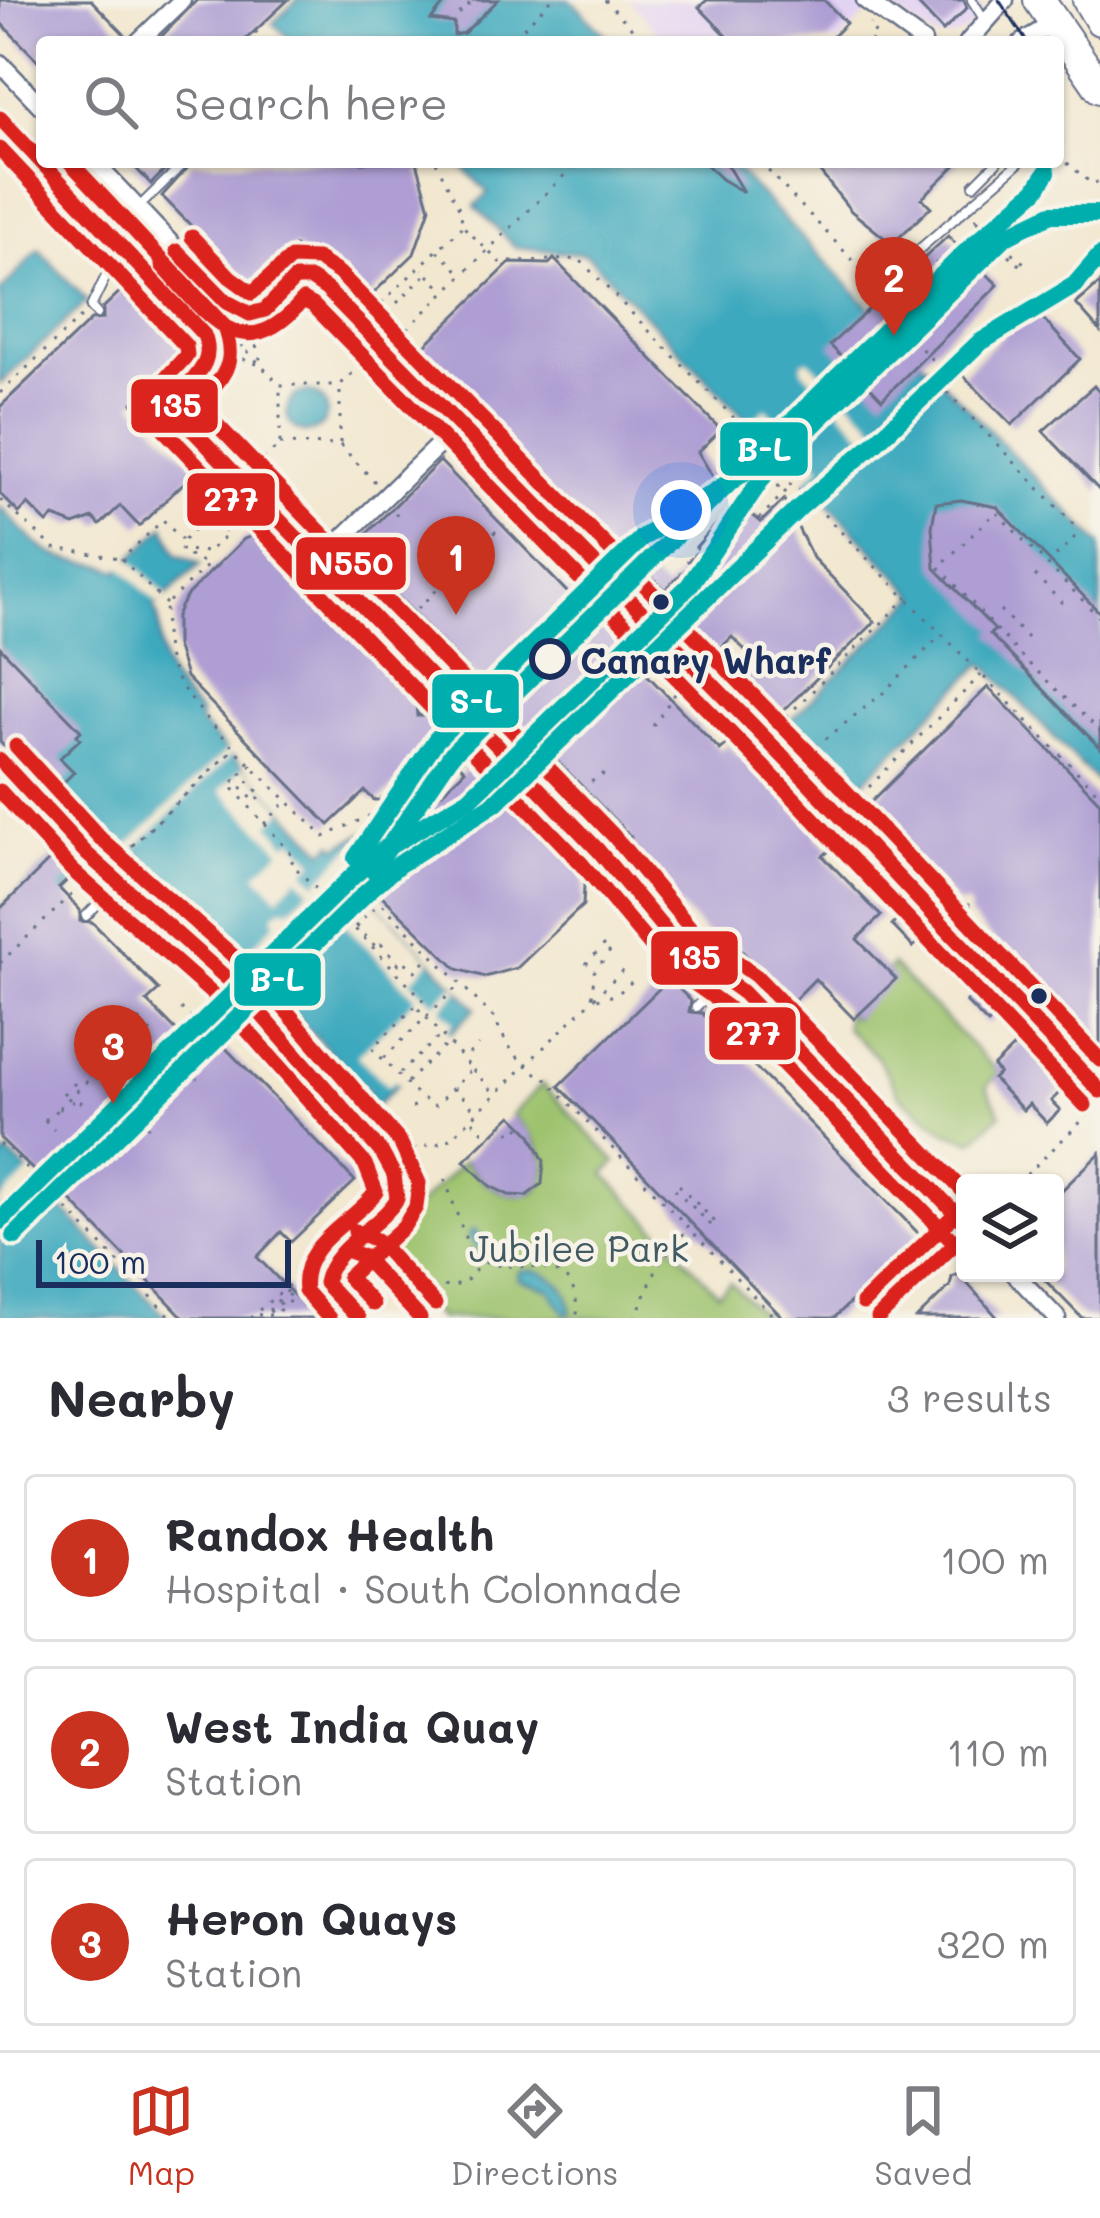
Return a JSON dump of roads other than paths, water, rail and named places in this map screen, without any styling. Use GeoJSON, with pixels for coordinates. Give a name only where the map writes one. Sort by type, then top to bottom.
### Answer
{"type":"FeatureCollection","features":[{"type":"Feature","properties":{"kind":"highway"},"geometry":{"type":"LineString","coordinates":[[1088,0],[1100,20]]}},
{"type":"Feature","properties":{"kind":"highway"},"geometry":{"type":"LineString","coordinates":[[1049,6],[1100,88]]}},
{"type":"Feature","properties":{"kind":"street"},"geometry":{"type":"LineString","coordinates":[[144,36],[182,0]]}},
{"type":"Feature","properties":{"kind":"street"},"geometry":{"type":"LineString","coordinates":[[865,0],[902,36]]}},
{"type":"Feature","properties":{"kind":"street"},"geometry":{"type":"LineString","coordinates":[[974,36],[1005,0]]}},
{"type":"Feature","properties":{"kind":"street"},"geometry":{"type":"LineString","coordinates":[[1032,36],[1042,30],[1049,6]]}},
{"type":"Feature","properties":{"kind":"street"},"geometry":{"type":"LineString","coordinates":[[0,63],[36,101]]}},
{"type":"Feature","properties":{"kind":"street"},"geometry":{"type":"LineString","coordinates":[[0,118],[36,156]]}},
{"type":"Feature","properties":{"kind":"street"},"geometry":{"type":"LineString","coordinates":[[48,168],[200,330],[211,358]]}},
{"type":"Feature","properties":{"kind":"street"},"geometry":{"type":"LineString","coordinates":[[99,168],[228,304],[241,313],[257,314]]}},
{"type":"Feature","properties":{"kind":"street"},"geometry":{"type":"LineString","coordinates":[[95,218],[115,214],[124,195]]}},
{"type":"Feature","properties":{"kind":"street"},"geometry":{"type":"LineString","coordinates":[[956,1214],[756,1007],[725,978],[679,947],[598,850],[526,778],[487,723],[445,688],[176,410],[182,390],[211,358],[295,279],[310,279],[326,290],[578,542],[621,593],[675,642],[1100,1091]]}},
{"type":"Feature","properties":{"kind":"street"},"geometry":{"type":"LineString","coordinates":[[319,561],[458,426]]}},
{"type":"Feature","properties":{"kind":"street"},"geometry":{"type":"LineString","coordinates":[[0,760],[72,839],[94,871],[118,883],[206,957],[305,1061],[380,1152],[398,1196],[330,1263],[325,1283],[358,1318]]}},
{"type":"Feature","properties":{"kind":"street"},"geometry":{"type":"LineString","coordinates":[[878,1318],[956,1243]]}},
{"type":"Feature","properties":{"kind":"street"},"geometry":{"type":"LineString","coordinates":[[348,1250],[362,1256],[420,1318]]}},
{"type":"Feature","properties":{"kind":"street"},"geometry":{"type":"LineString","coordinates":[[1022,1282],[1057,1318]]}},
{"type":"Feature","properties":{"kind":"lane"},"geometry":{"type":"LineString","coordinates":[[972,0],[987,23]]}},
{"type":"Feature","properties":{"kind":"lane"},"geometry":{"type":"LineString","coordinates":[[137,209],[178,168]]}},
{"type":"Feature","properties":{"kind":"lane"},"geometry":{"type":"LineString","coordinates":[[974,185],[992,168]]}},
{"type":"Feature","properties":{"kind":"lane"},"geometry":{"type":"LineString","coordinates":[[908,259],[1013,168]]}},
{"type":"Feature","properties":{"kind":"lane"},"geometry":{"type":"LineString","coordinates":[[94,311],[121,245]]}},
{"type":"Feature","properties":{"kind":"lane"},"geometry":{"type":"LineString","coordinates":[[422,710],[445,688]]}},
{"type":"Feature","properties":{"kind":"lane"},"geometry":{"type":"LineString","coordinates":[[507,797],[526,778]]}},
{"type":"Feature","properties":{"kind":"lane"},"geometry":{"type":"LineString","coordinates":[[86,916],[118,883]]}},
{"type":"Feature","properties":{"kind":"lane"},"geometry":{"type":"LineString","coordinates":[[943,930],[964,910]]}},
{"type":"Feature","properties":{"kind":"lane"},"geometry":{"type":"LineString","coordinates":[[696,1006],[725,978]]}},
{"type":"Feature","properties":{"kind":"water"},"geometry":{"type":"Polygon","coordinates":[[[297,0],[571,0],[606,36],[286,36],[273,23],[297,0]]]}},
{"type":"Feature","properties":{"kind":"water"},"geometry":{"type":"Polygon","coordinates":[[[464,168],[735,168],[1100,544],[1100,785],[983,663],[847,798],[832,783],[840,773],[808,741],[798,750],[780,731],[917,596],[586,254],[515,247],[475,206],[488,193],[464,168]]]}},
{"type":"Feature","properties":{"kind":"water"},"geometry":{"type":"Polygon","coordinates":[[[39,249],[87,301],[0,384],[0,292],[39,249]]]}},
{"type":"Feature","properties":{"kind":"water"},"geometry":{"type":"Polygon","coordinates":[[[307,392],[321,398],[327,412],[321,426],[307,432],[293,426],[287,412],[293,398],[307,392]]]}},
{"type":"Feature","properties":{"kind":"water"},"geometry":{"type":"Polygon","coordinates":[[[0,506],[49,552],[118,571],[165,526],[177,554],[200,564],[154,607],[164,665],[200,714],[199,722],[324,851],[368,831],[384,847],[366,881],[372,899],[476,1008],[372,1109],[364,1100],[370,1093],[138,853],[129,859],[113,841],[0,958],[0,909],[94,820],[0,722],[0,506]]]}},
{"type":"Feature","properties":{"kind":"water"},"geometry":{"type":"Polygon","coordinates":[[[8,1153],[167,1318],[0,1318],[0,1160],[8,1153]]]}},
{"type":"Feature","properties":{"kind":"water"},"geometry":{"type":"Polygon","coordinates":[[[473,1230],[491,1245],[513,1251],[513,1257],[499,1259],[482,1252],[468,1236],[473,1230]]]}},
{"type":"Feature","properties":{"kind":"water"},"geometry":{"type":"Polygon","coordinates":[[[532,1270],[560,1284],[571,1313],[565,1313],[549,1289],[518,1279],[519,1271],[532,1270]]]}},
{"type":"Feature","properties":{"kind":"tram line"},"geometry":{"type":"LineString","coordinates":[[999,0],[1023,36]]}},
{"type":"Feature","properties":{"kind":"tram line"},"geometry":{"type":"LineString","coordinates":[[1006,236],[1043,192],[1054,168]]}},
{"type":"Feature","properties":{"kind":"tram line"},"geometry":{"type":"LineString","coordinates":[[347,867],[503,723]]}},
{"type":"Feature","properties":{"kind":"place","name":"West India Quay"},"geometry":{"type":"Point","coordinates":[894,336]}},
{"type":"Feature","properties":{"kind":"place","name":"Randox Health"},"geometry":{"type":"Point","coordinates":[456,615]}},
{"type":"Feature","properties":{"kind":"place","name":"Canary Wharf"},"geometry":{"type":"Point","coordinates":[550,659]}},
{"type":"Feature","properties":{"kind":"place","name":"Heron Quays"},"geometry":{"type":"Point","coordinates":[113,1104]}},
{"type":"Feature","properties":{"kind":"park label","name":"Jubilee Park"},"geometry":{"type":"Point","coordinates":[579,1247]}}]}
